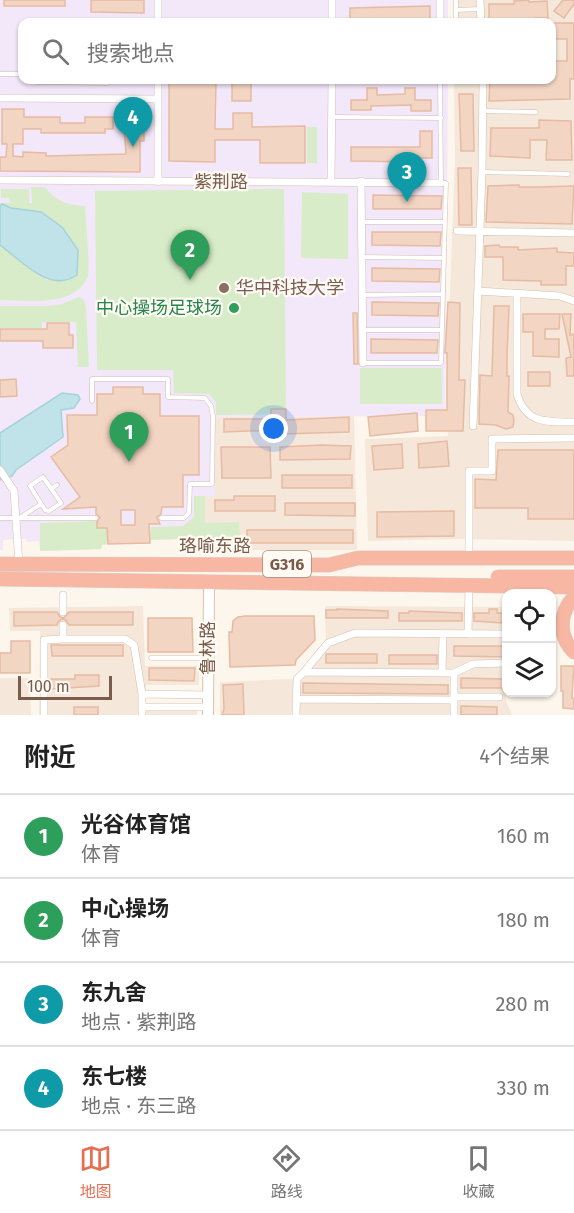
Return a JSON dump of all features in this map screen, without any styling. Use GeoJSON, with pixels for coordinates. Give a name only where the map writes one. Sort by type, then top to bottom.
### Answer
{"type":"FeatureCollection","features":[{"type":"Feature","properties":{"kind":"highway","name":"珞喻东路"},"geometry":{"type":"LineString","coordinates":[[0,564],[329,565],[358,558],[574,558]]}},
{"type":"Feature","properties":{"kind":"highway"},"geometry":{"type":"LineString","coordinates":[[329,565],[371,572],[574,577]]}},
{"type":"Feature","properties":{"kind":"highway"},"geometry":{"type":"LineString","coordinates":[[328,584],[371,572],[574,566]]}},
{"type":"Feature","properties":{"kind":"highway","name":"珞喻东路"},"geometry":{"type":"LineString","coordinates":[[0,579],[574,587]]}},
{"type":"Feature","properties":{"kind":"highway"},"geometry":{"type":"LineString","coordinates":[[574,597],[564,612],[562,622],[565,640],[574,652]]}},
{"type":"Feature","properties":{"kind":"street"},"geometry":{"type":"LineString","coordinates":[[158,0],[158,18]]}},
{"type":"Feature","properties":{"kind":"street"},"geometry":{"type":"LineString","coordinates":[[332,0],[332,18]]}},
{"type":"Feature","properties":{"kind":"street"},"geometry":{"type":"LineString","coordinates":[[440,0],[440,18]]}},
{"type":"Feature","properties":{"kind":"street"},"geometry":{"type":"LineString","coordinates":[[480,0],[481,18]]}},
{"type":"Feature","properties":{"kind":"street"},"geometry":{"type":"LineString","coordinates":[[158,84],[158,182]]}},
{"type":"Feature","properties":{"kind":"street"},"geometry":{"type":"LineString","coordinates":[[331,181],[332,84]]}},
{"type":"Feature","properties":{"kind":"street"},"geometry":{"type":"LineString","coordinates":[[473,426],[483,84]]}},
{"type":"Feature","properties":{"kind":"street"},"geometry":{"type":"LineString","coordinates":[[0,98],[158,99]]}},
{"type":"Feature","properties":{"kind":"street","name":"紫荆路"},"geometry":{"type":"LineString","coordinates":[[0,180],[441,183]]}},
{"type":"Feature","properties":{"kind":"street"},"geometry":{"type":"LineString","coordinates":[[361,181],[363,363]]}},
{"type":"Feature","properties":{"kind":"street"},"geometry":{"type":"LineString","coordinates":[[457,231],[574,233]]}},
{"type":"Feature","properties":{"kind":"street"},"geometry":{"type":"LineString","coordinates":[[478,291],[560,296],[574,301]]}},
{"type":"Feature","properties":{"kind":"street"},"geometry":{"type":"LineString","coordinates":[[517,294],[517,394],[521,406],[527,413],[547,422],[574,422]]}},
{"type":"Feature","properties":{"kind":"street"},"geometry":{"type":"LineString","coordinates":[[469,550],[469,471],[492,471],[492,439],[574,438]]}},
{"type":"Feature","properties":{"kind":"street"},"geometry":{"type":"LineString","coordinates":[[0,470],[14,491],[19,564]]}},
{"type":"Feature","properties":{"kind":"street","name":"鲁林路"},"geometry":{"type":"LineString","coordinates":[[208,711],[209,582]]}},
{"type":"Feature","properties":{"kind":"street"},"geometry":{"type":"LineString","coordinates":[[468,634],[469,586]]}},
{"type":"Feature","properties":{"kind":"street"},"geometry":{"type":"LineString","coordinates":[[63,595],[63,612]]}},
{"type":"Feature","properties":{"kind":"street"},"geometry":{"type":"LineString","coordinates":[[63,625],[63,639]]}},
{"type":"Feature","properties":{"kind":"street"},"geometry":{"type":"LineString","coordinates":[[296,715],[297,679],[328,643],[355,633],[502,634]]}},
{"type":"Feature","properties":{"kind":"street"},"geometry":{"type":"LineString","coordinates":[[442,673],[443,634]]}},
{"type":"Feature","properties":{"kind":"street"},"geometry":{"type":"LineString","coordinates":[[44,715],[44,640],[63,639],[125,639],[134,645],[142,694],[142,711],[208,711]]}},
{"type":"Feature","properties":{"kind":"street"},"geometry":{"type":"LineString","coordinates":[[304,672],[454,674],[473,664],[502,663]]}},
{"type":"Feature","properties":{"kind":"street"},"geometry":{"type":"LineString","coordinates":[[454,674],[454,715]]}},
{"type":"Feature","properties":{"kind":"street"},"geometry":{"type":"LineString","coordinates":[[142,694],[208,695]]}},
{"type":"Feature","properties":{"kind":"street"},"geometry":{"type":"LineString","coordinates":[[296,699],[499,697]]}},
{"type":"Feature","properties":{"kind":"lane"},"geometry":{"type":"LineString","coordinates":[[456,0],[456,18]]}},
{"type":"Feature","properties":{"kind":"lane"},"geometry":{"type":"LineString","coordinates":[[456,10],[480,9]]}},
{"type":"Feature","properties":{"kind":"lane"},"geometry":{"type":"LineString","coordinates":[[0,74],[18,74]]}},
{"type":"Feature","properties":{"kind":"lane"},"geometry":{"type":"LineString","coordinates":[[363,363],[441,363],[446,183],[441,183],[440,84]]}},
{"type":"Feature","properties":{"kind":"lane"},"geometry":{"type":"LineString","coordinates":[[483,111],[536,112]]}},
{"type":"Feature","properties":{"kind":"lane"},"geometry":{"type":"LineString","coordinates":[[332,117],[441,118]]}},
{"type":"Feature","properties":{"kind":"lane"},"geometry":{"type":"LineString","coordinates":[[482,172],[568,174]]}},
{"type":"Feature","properties":{"kind":"lane"},"geometry":{"type":"LineString","coordinates":[[361,222],[445,222]]}},
{"type":"Feature","properties":{"kind":"lane"},"geometry":{"type":"LineString","coordinates":[[362,257],[444,258]]}},
{"type":"Feature","properties":{"kind":"lane"},"geometry":{"type":"LineString","coordinates":[[362,295],[443,294]]}},
{"type":"Feature","properties":{"kind":"lane"},"geometry":{"type":"LineString","coordinates":[[363,330],[442,330]]}},
{"type":"Feature","properties":{"kind":"lane"},"geometry":{"type":"LineString","coordinates":[[92,401],[94,391],[92,379],[168,379],[168,397],[206,398],[212,406],[212,484],[190,484],[189,513],[184,518],[161,518]]}},
{"type":"Feature","properties":{"kind":"lane"},"geometry":{"type":"LineString","coordinates":[[160,390],[168,390]]}},
{"type":"Feature","properties":{"kind":"lane"},"geometry":{"type":"LineString","coordinates":[[61,503],[50,511],[45,510],[30,486],[43,477],[61,503],[61,510]]}},
{"type":"Feature","properties":{"kind":"lane"},"geometry":{"type":"LineString","coordinates":[[51,489],[57,485]]}},
{"type":"Feature","properties":{"kind":"lane"},"geometry":{"type":"LineString","coordinates":[[17,519],[41,504]]}},
{"type":"Feature","properties":{"kind":"lane"},"geometry":{"type":"LineString","coordinates":[[0,518],[96,518]]}},
{"type":"Feature","properties":{"kind":"lane"},"geometry":{"type":"LineString","coordinates":[[151,658],[208,658]]}},
{"type":"Feature","properties":{"kind":"shaded area","name":"华中科技大学"},"geometry":{"type":"Polygon","coordinates":[[[0,0],[448,0],[448,18],[18,18],[18,84],[448,84],[445,416],[214,417],[215,496],[205,497],[205,538],[108,544],[102,545],[101,549],[40,551],[39,541],[27,542],[26,539],[17,539],[3,540],[3,550],[0,550],[0,0]]]}},
{"type":"Feature","properties":{"kind":"shaded area"},"geometry":{"type":"Polygon","coordinates":[[[454,0],[574,0],[574,541],[458,539],[368,541],[365,439],[448,436],[446,396],[455,159],[454,84],[556,84],[556,18],[454,18],[454,0]]]}},
{"type":"Feature","properties":{"kind":"shaded area"},"geometry":{"type":"Polygon","coordinates":[[[354,416],[357,550],[251,550],[250,537],[205,538],[205,496],[214,496],[214,417],[354,416]]]}},
{"type":"Feature","properties":{"kind":"shaded area"},"geometry":{"type":"Polygon","coordinates":[[[143,606],[145,666],[199,666],[199,685],[146,685],[146,710],[197,711],[197,715],[39,715],[40,631],[10,631],[9,608],[143,606]]]}},
{"type":"Feature","properties":{"kind":"shaded area"},"geometry":{"type":"Polygon","coordinates":[[[325,606],[502,607],[502,697],[506,697],[512,715],[220,715],[220,682],[292,679],[326,641],[325,606]]]}},
{"type":"Feature","properties":{"kind":"shaded area"},"geometry":{"type":"Polygon","coordinates":[[[0,678],[30,678],[31,715],[0,715],[0,678]]]}},
{"type":"Feature","properties":{"kind":"green space"},"geometry":{"type":"Polygon","coordinates":[[[307,127],[317,127],[317,163],[307,163],[307,127]]]}},
{"type":"Feature","properties":{"kind":"green space"},"geometry":{"type":"Polygon","coordinates":[[[31,187],[45,187],[63,202],[85,206],[88,276],[82,286],[73,293],[50,300],[0,300],[0,245],[48,281],[41,212],[11,208],[3,204],[0,207],[0,203],[13,203],[9,198],[1,198],[1,189],[29,189],[29,203],[32,203],[31,187]]]}},
{"type":"Feature","properties":{"kind":"green space"},"geometry":{"type":"Polygon","coordinates":[[[284,189],[286,414],[216,415],[216,402],[209,394],[174,393],[173,370],[97,370],[95,191],[284,189]]]}},
{"type":"Feature","properties":{"kind":"green space"},"geometry":{"type":"Polygon","coordinates":[[[302,192],[348,194],[348,259],[301,258],[302,192]]]}},
{"type":"Feature","properties":{"kind":"green space"},"geometry":{"type":"Polygon","coordinates":[[[79,297],[84,300],[86,307],[89,367],[78,367],[76,322],[42,322],[42,328],[0,328],[0,306],[48,306],[62,304],[79,297]]]}},
{"type":"Feature","properties":{"kind":"green space"},"geometry":{"type":"Polygon","coordinates":[[[360,368],[442,368],[442,404],[360,404],[360,368]]]}},
{"type":"Feature","properties":{"kind":"green space"},"geometry":{"type":"Polygon","coordinates":[[[194,496],[205,496],[205,523],[239,522],[240,537],[150,540],[151,527],[183,526],[194,517],[194,496]]]}},
{"type":"Feature","properties":{"kind":"green space"},"geometry":{"type":"Polygon","coordinates":[[[97,521],[97,528],[107,528],[108,544],[102,545],[101,549],[40,551],[40,523],[97,521]]]}},
{"type":"Feature","properties":{"kind":"water"},"geometry":{"type":"Polygon","coordinates":[[[2,204],[11,208],[41,212],[62,227],[78,250],[77,275],[67,280],[57,281],[47,278],[27,267],[0,245],[0,207],[2,204]]]}},
{"type":"Feature","properties":{"kind":"water"},"geometry":{"type":"Polygon","coordinates":[[[62,393],[78,395],[80,399],[74,408],[61,410],[63,437],[16,470],[12,476],[0,480],[0,433],[62,393]]]}},
{"type":"Feature","properties":{"kind":"building"},"geometry":{"type":"Polygon","coordinates":[[[4,0],[65,0],[65,6],[4,6],[4,0]]]}},
{"type":"Feature","properties":{"kind":"building"},"geometry":{"type":"Polygon","coordinates":[[[91,0],[144,0],[144,13],[91,12],[91,0]]]}},
{"type":"Feature","properties":{"kind":"building"},"geometry":{"type":"Polygon","coordinates":[[[563,0],[574,0],[574,4],[564,18],[554,11],[563,0]]]}},
{"type":"Feature","properties":{"kind":"building"},"geometry":{"type":"Polygon","coordinates":[[[514,1],[547,1],[548,18],[489,18],[489,4],[514,4],[514,1]]]}},
{"type":"Feature","properties":{"kind":"building"},"geometry":{"type":"Polygon","coordinates":[[[430,6],[430,18],[350,18],[350,8],[430,6]]]}},
{"type":"Feature","properties":{"kind":"building"},"geometry":{"type":"Polygon","coordinates":[[[556,23],[574,23],[574,79],[570,79],[570,99],[489,101],[490,84],[556,84],[556,61],[567,61],[567,39],[556,39],[556,23]]]}},
{"type":"Feature","properties":{"kind":"building"},"geometry":{"type":"Polygon","coordinates":[[[169,84],[216,84],[215,129],[233,129],[233,113],[252,113],[252,127],[305,126],[305,163],[260,163],[260,140],[215,140],[215,162],[169,161],[169,84]]]}},
{"type":"Feature","properties":{"kind":"building"},"geometry":{"type":"Polygon","coordinates":[[[232,84],[251,84],[251,101],[232,101],[232,84]]]}},
{"type":"Feature","properties":{"kind":"building"},"geometry":{"type":"Polygon","coordinates":[[[367,88],[377,88],[377,95],[405,94],[405,88],[415,88],[415,100],[431,100],[431,111],[411,111],[411,105],[371,106],[371,110],[351,110],[351,100],[367,100],[367,88]]]}},
{"type":"Feature","properties":{"kind":"building"},"geometry":{"type":"Polygon","coordinates":[[[459,94],[473,94],[474,151],[461,151],[459,94]]]}},
{"type":"Feature","properties":{"kind":"building"},"geometry":{"type":"Polygon","coordinates":[[[2,109],[24,109],[24,117],[60,117],[60,123],[85,123],[85,117],[113,117],[113,129],[105,129],[105,133],[41,133],[41,129],[23,129],[23,144],[13,144],[13,156],[23,157],[23,152],[46,153],[46,156],[126,154],[124,126],[144,126],[144,141],[140,141],[140,172],[0,171],[0,157],[6,157],[7,144],[2,144],[2,109]]]}},
{"type":"Feature","properties":{"kind":"building"},"geometry":{"type":"Polygon","coordinates":[[[539,120],[571,121],[572,160],[546,160],[547,140],[530,140],[530,158],[490,156],[491,128],[539,128],[539,120]]]}},
{"type":"Feature","properties":{"kind":"building"},"geometry":{"type":"Polygon","coordinates":[[[420,131],[432,131],[432,158],[414,158],[414,162],[351,161],[351,147],[420,147],[420,131]]]}},
{"type":"Feature","properties":{"kind":"building"},"geometry":{"type":"Polygon","coordinates":[[[458,168],[471,168],[472,225],[459,225],[458,168]]]}},
{"type":"Feature","properties":{"kind":"building"},"geometry":{"type":"Polygon","coordinates":[[[519,185],[519,187],[574,186],[572,224],[486,222],[488,186],[519,185]]]}},
{"type":"Feature","properties":{"kind":"building"},"geometry":{"type":"Polygon","coordinates":[[[373,195],[442,196],[441,209],[373,209],[373,195]]]}},
{"type":"Feature","properties":{"kind":"building"},"geometry":{"type":"Polygon","coordinates":[[[372,232],[441,232],[440,246],[372,245],[372,232]]]}},
{"type":"Feature","properties":{"kind":"building"},"geometry":{"type":"Polygon","coordinates":[[[499,245],[500,247],[518,247],[518,250],[557,248],[557,252],[574,253],[574,266],[566,266],[566,285],[541,285],[541,281],[503,280],[503,257],[485,257],[485,246],[499,245]]]}},
{"type":"Feature","properties":{"kind":"building"},"geometry":{"type":"Polygon","coordinates":[[[372,268],[440,269],[439,282],[372,281],[372,268]]]}},
{"type":"Feature","properties":{"kind":"building"},"geometry":{"type":"Polygon","coordinates":[[[372,302],[439,303],[438,316],[372,315],[372,302]]]}},
{"type":"Feature","properties":{"kind":"building"},"geometry":{"type":"Polygon","coordinates":[[[448,302],[460,303],[459,380],[465,380],[463,431],[426,431],[426,410],[447,410],[447,353],[445,353],[448,302]]]}},
{"type":"Feature","properties":{"kind":"building"},"geometry":{"type":"Polygon","coordinates":[[[494,306],[509,306],[508,412],[513,415],[514,420],[513,427],[506,429],[496,425],[479,424],[480,375],[492,376],[494,306]]]}},
{"type":"Feature","properties":{"kind":"building"},"geometry":{"type":"Polygon","coordinates":[[[353,313],[357,313],[358,364],[354,364],[353,313]]]}},
{"type":"Feature","properties":{"kind":"building"},"geometry":{"type":"Polygon","coordinates":[[[523,314],[560,314],[559,329],[545,329],[545,339],[559,339],[559,357],[533,356],[533,332],[523,332],[523,314]]]}},
{"type":"Feature","properties":{"kind":"building"},"geometry":{"type":"Polygon","coordinates":[[[562,314],[571,314],[570,335],[574,334],[574,376],[567,376],[566,358],[571,357],[562,314]]]}},
{"type":"Feature","properties":{"kind":"building"},"geometry":{"type":"Polygon","coordinates":[[[47,323],[69,323],[69,335],[73,335],[73,348],[43,348],[43,341],[0,341],[0,329],[47,329],[47,323]]]}},
{"type":"Feature","properties":{"kind":"building"},"geometry":{"type":"Polygon","coordinates":[[[371,339],[438,340],[437,353],[371,353],[371,339]]]}},
{"type":"Feature","properties":{"kind":"building"},"geometry":{"type":"Polygon","coordinates":[[[528,372],[550,372],[550,386],[528,386],[528,372]]]}},
{"type":"Feature","properties":{"kind":"building"},"geometry":{"type":"Polygon","coordinates":[[[16,379],[17,396],[0,397],[0,380],[16,379]]]}},
{"type":"Feature","properties":{"kind":"building"},"geometry":{"type":"Polygon","coordinates":[[[113,387],[143,387],[143,394],[160,394],[160,416],[199,416],[199,475],[183,475],[183,507],[162,507],[161,514],[157,517],[160,524],[149,524],[150,543],[108,544],[107,528],[97,528],[100,517],[96,514],[96,507],[63,509],[80,497],[51,457],[68,445],[67,415],[97,415],[97,394],[113,394],[113,387]],[[121,510],[121,525],[135,525],[135,510],[121,510]]]}},
{"type":"Feature","properties":{"kind":"building"},"geometry":{"type":"Polygon","coordinates":[[[271,409],[286,409],[286,420],[349,417],[349,432],[280,434],[279,430],[224,432],[224,419],[271,419],[271,409]]]}},
{"type":"Feature","properties":{"kind":"building"},"geometry":{"type":"Polygon","coordinates":[[[417,413],[418,431],[370,436],[368,417],[417,413]]]}},
{"type":"Feature","properties":{"kind":"building"},"geometry":{"type":"Polygon","coordinates":[[[447,441],[449,466],[419,468],[418,444],[447,441]]]}},
{"type":"Feature","properties":{"kind":"building"},"geometry":{"type":"Polygon","coordinates":[[[402,444],[403,468],[374,470],[372,446],[402,444]]]}},
{"type":"Feature","properties":{"kind":"building"},"geometry":{"type":"Polygon","coordinates":[[[351,446],[350,459],[280,460],[280,447],[351,446]]]}},
{"type":"Feature","properties":{"kind":"building"},"geometry":{"type":"Polygon","coordinates":[[[221,447],[270,447],[271,478],[222,478],[221,447]]]}},
{"type":"Feature","properties":{"kind":"building"},"geometry":{"type":"Polygon","coordinates":[[[498,450],[574,450],[574,519],[528,519],[528,508],[475,508],[475,479],[496,480],[498,450]]]}},
{"type":"Feature","properties":{"kind":"building"},"geometry":{"type":"Polygon","coordinates":[[[282,475],[352,475],[352,488],[282,488],[282,475]]]}},
{"type":"Feature","properties":{"kind":"building"},"geometry":{"type":"Polygon","coordinates":[[[234,496],[275,496],[275,511],[215,511],[215,500],[234,500],[234,496]]]}},
{"type":"Feature","properties":{"kind":"building"},"geometry":{"type":"Polygon","coordinates":[[[285,503],[355,503],[355,516],[285,515],[285,503]]]}},
{"type":"Feature","properties":{"kind":"building"},"geometry":{"type":"Polygon","coordinates":[[[454,511],[454,536],[377,537],[377,512],[454,511]]]}},
{"type":"Feature","properties":{"kind":"building"},"geometry":{"type":"Polygon","coordinates":[[[247,530],[353,530],[353,543],[247,543],[247,530]]]}},
{"type":"Feature","properties":{"kind":"building"},"geometry":{"type":"Polygon","coordinates":[[[489,609],[497,609],[497,613],[502,613],[502,623],[474,621],[474,613],[489,613],[489,609]]]}},
{"type":"Feature","properties":{"kind":"building"},"geometry":{"type":"Polygon","coordinates":[[[326,610],[388,611],[388,618],[326,618],[326,610]]]}},
{"type":"Feature","properties":{"kind":"building"},"geometry":{"type":"Polygon","coordinates":[[[409,611],[462,613],[462,621],[399,621],[399,613],[409,613],[409,611]]]}},
{"type":"Feature","properties":{"kind":"building"},"geometry":{"type":"Polygon","coordinates":[[[14,612],[57,612],[60,617],[64,618],[69,612],[133,612],[133,625],[69,625],[66,620],[62,619],[57,625],[14,626],[14,612]]]}},
{"type":"Feature","properties":{"kind":"building"},"geometry":{"type":"Polygon","coordinates":[[[245,616],[314,616],[315,640],[296,660],[295,665],[230,667],[229,632],[232,632],[233,621],[245,616]]]}},
{"type":"Feature","properties":{"kind":"building"},"geometry":{"type":"Polygon","coordinates":[[[148,618],[192,618],[193,652],[148,652],[148,618]]]}},
{"type":"Feature","properties":{"kind":"building"},"geometry":{"type":"Polygon","coordinates":[[[11,641],[30,641],[30,673],[0,673],[0,653],[11,653],[11,641]]]}},
{"type":"Feature","properties":{"kind":"building"},"geometry":{"type":"Polygon","coordinates":[[[51,645],[123,645],[123,656],[52,656],[51,645]]]}},
{"type":"Feature","properties":{"kind":"building"},"geometry":{"type":"Polygon","coordinates":[[[454,646],[502,646],[502,657],[454,656],[454,646]]]}},
{"type":"Feature","properties":{"kind":"building"},"geometry":{"type":"Polygon","coordinates":[[[326,654],[377,654],[377,663],[326,663],[326,654]]]}},
{"type":"Feature","properties":{"kind":"building"},"geometry":{"type":"Polygon","coordinates":[[[389,655],[437,655],[437,664],[389,664],[389,655]]]}},
{"type":"Feature","properties":{"kind":"building"},"geometry":{"type":"Polygon","coordinates":[[[561,666],[574,666],[572,698],[574,698],[574,709],[563,708],[561,666]]]}},
{"type":"Feature","properties":{"kind":"building"},"geometry":{"type":"Polygon","coordinates":[[[149,668],[195,668],[194,681],[149,680],[149,668]]]}},
{"type":"Feature","properties":{"kind":"building"},"geometry":{"type":"Polygon","coordinates":[[[75,675],[99,675],[99,686],[51,689],[51,679],[75,679],[75,675]]]}},
{"type":"Feature","properties":{"kind":"building"},"geometry":{"type":"Polygon","coordinates":[[[461,678],[502,679],[502,688],[461,688],[461,678]]]}},
{"type":"Feature","properties":{"kind":"building"},"geometry":{"type":"Polygon","coordinates":[[[303,683],[448,685],[448,694],[303,693],[303,683]]]}},
{"type":"Feature","properties":{"kind":"building"},"geometry":{"type":"Polygon","coordinates":[[[243,684],[244,715],[222,715],[223,685],[243,684]]]}},
{"type":"Feature","properties":{"kind":"building"},"geometry":{"type":"Polygon","coordinates":[[[461,706],[497,707],[497,715],[461,715],[461,706]]]}},
{"type":"Feature","properties":{"kind":"building"},"geometry":{"type":"Polygon","coordinates":[[[74,707],[98,707],[98,715],[74,715],[74,707]]]}},
{"type":"Feature","properties":{"kind":"place","name":"东七楼"},"geometry":{"type":"Point","coordinates":[133,147]}},
{"type":"Feature","properties":{"kind":"place","name":"东九舍"},"geometry":{"type":"Point","coordinates":[407,202]}},
{"type":"Feature","properties":{"kind":"place","name":"中心操场"},"geometry":{"type":"Point","coordinates":[190,280]}},
{"type":"Feature","properties":{"kind":"place","name":"华中科技大学"},"geometry":{"type":"Point","coordinates":[224,288]}},
{"type":"Feature","properties":{"kind":"place","name":"中心操场足球场"},"geometry":{"type":"Point","coordinates":[234,308]}},
{"type":"Feature","properties":{"kind":"place","name":"光谷体育馆"},"geometry":{"type":"Point","coordinates":[129,462]}}]}
